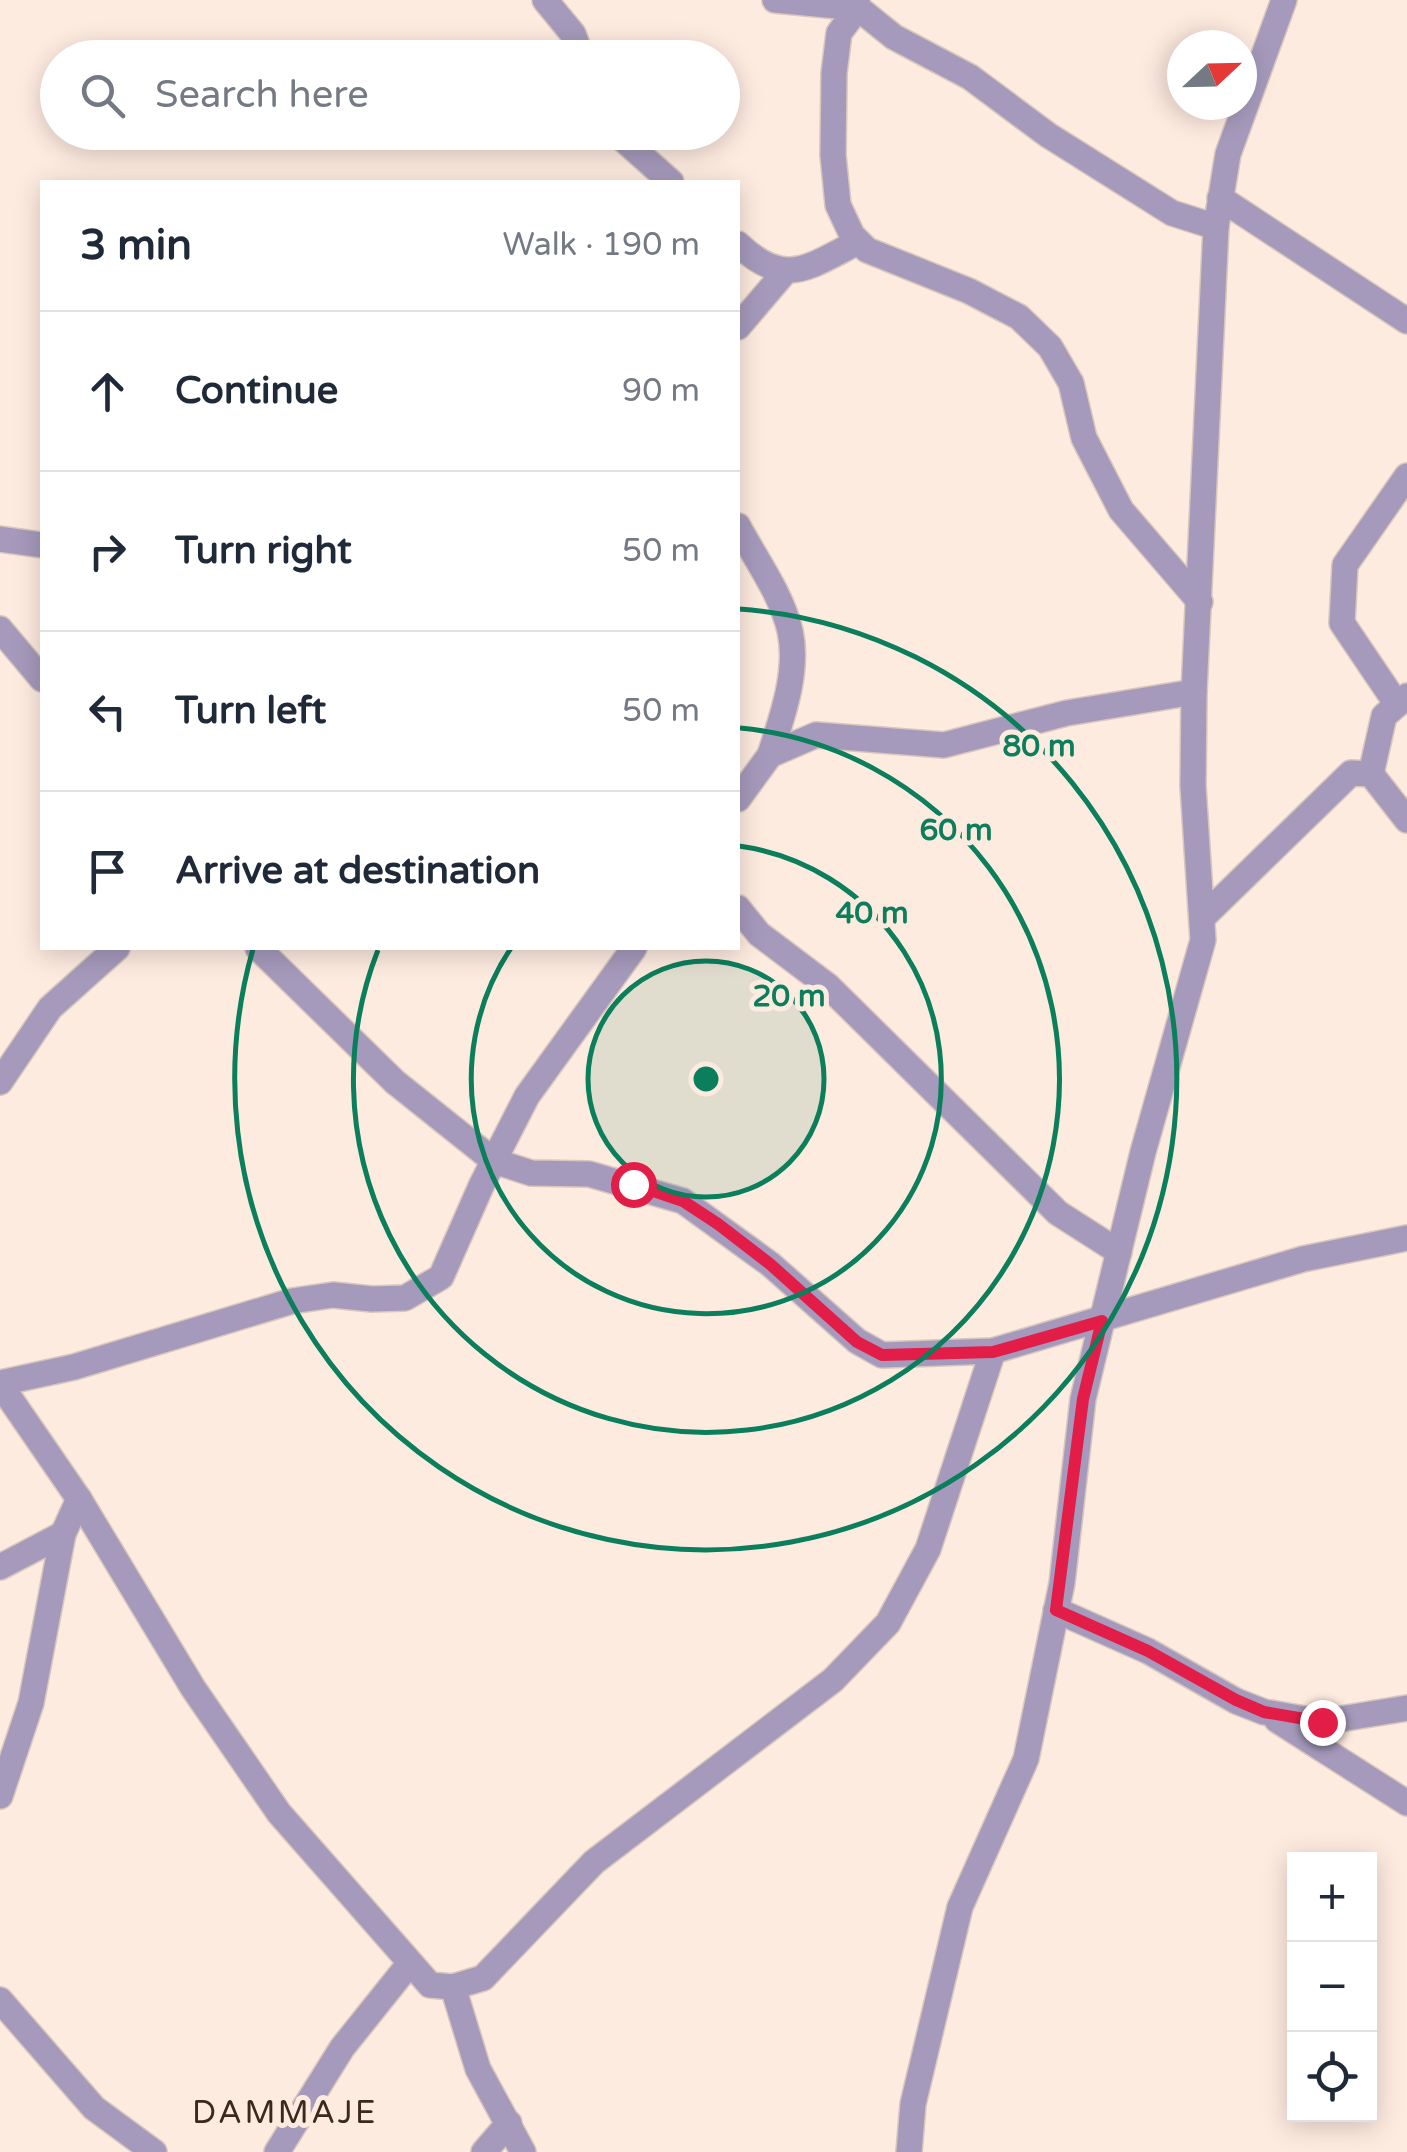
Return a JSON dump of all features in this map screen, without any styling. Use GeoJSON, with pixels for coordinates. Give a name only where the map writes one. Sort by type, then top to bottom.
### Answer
{"type":"FeatureCollection","features":[{"type":"Feature","properties":{"kind":"street"},"geometry":{"type":"LineString","coordinates":[[545,0],[575,40]]}},
{"type":"Feature","properties":{"kind":"street"},"geometry":{"type":"LineString","coordinates":[[774,0],[857,4],[894,38],[970,77],[1048,135],[1172,213],[1216,227]]}},
{"type":"Feature","properties":{"kind":"street"},"geometry":{"type":"LineString","coordinates":[[909,2152],[913,2104],[960,1907],[1026,1759],[1056,1610],[1083,1399],[1143,1152],[1204,940],[1193,786],[1194,692],[1216,227],[1228,154],[1284,0]]}},
{"type":"Feature","properties":{"kind":"street"},"geometry":{"type":"LineString","coordinates":[[857,4],[839,34],[834,73],[833,155],[838,205],[858,242],[867,250],[969,290],[1019,317],[1050,347],[1072,382],[1084,438],[1121,510],[1200,602]]}},
{"type":"Feature","properties":{"kind":"street"},"geometry":{"type":"LineString","coordinates":[[635,150],[669,180]]}},
{"type":"Feature","properties":{"kind":"street"},"geometry":{"type":"LineString","coordinates":[[1220,198],[1407,320]]}},
{"type":"Feature","properties":{"kind":"street"},"geometry":{"type":"LineString","coordinates":[[740,246],[772,270],[784,272],[815,264],[858,242]]}},
{"type":"Feature","properties":{"kind":"street"},"geometry":{"type":"LineString","coordinates":[[740,325],[784,272]]}},
{"type":"Feature","properties":{"kind":"street"},"geometry":{"type":"LineString","coordinates":[[1371,774],[1384,716],[1402,699],[1342,623],[1345,565],[1407,476]]}},
{"type":"Feature","properties":{"kind":"street"},"geometry":{"type":"LineString","coordinates":[[740,530],[770,584],[790,632],[786,703],[770,754]]}},
{"type":"Feature","properties":{"kind":"street"},"geometry":{"type":"LineString","coordinates":[[0,540],[40,546]]}},
{"type":"Feature","properties":{"kind":"street"},"geometry":{"type":"LineString","coordinates":[[0,629],[40,677]]}},
{"type":"Feature","properties":{"kind":"street"},"geometry":{"type":"LineString","coordinates":[[741,783],[770,754],[816,734],[944,745],[1067,713],[1194,692]]}},
{"type":"Feature","properties":{"kind":"street"},"geometry":{"type":"LineString","coordinates":[[1202,918],[1352,773],[1371,774],[1407,820]]}},
{"type":"Feature","properties":{"kind":"street"},"geometry":{"type":"LineString","coordinates":[[740,910],[759,934],[828,986],[1058,1213],[1119,1252]]}},
{"type":"Feature","properties":{"kind":"street"},"geometry":{"type":"LineString","coordinates":[[0,1082],[50,1008],[114,950]]}},
{"type":"Feature","properties":{"kind":"street"},"geometry":{"type":"LineString","coordinates":[[260,950],[395,1082],[494,1161],[531,1173],[589,1174],[683,1201],[770,1264],[857,1342],[882,1355],[993,1352],[1303,1259],[1407,1238]]}},
{"type":"Feature","properties":{"kind":"street"},"geometry":{"type":"LineString","coordinates":[[633,950],[528,1096],[441,1277],[406,1298],[372,1300],[333,1295],[292,1301],[74,1367],[0,1384],[79,1500],[194,1688],[279,1813],[430,1985],[453,1987],[483,1978],[594,1862],[833,1680],[888,1623],[928,1549],[993,1352]]}},
{"type":"Feature","properties":{"kind":"street"},"geometry":{"type":"LineString","coordinates":[[0,1796],[31,1703],[63,1534],[79,1500]]}},
{"type":"Feature","properties":{"kind":"street"},"geometry":{"type":"LineString","coordinates":[[0,1567],[63,1534]]}},
{"type":"Feature","properties":{"kind":"street"},"geometry":{"type":"LineString","coordinates":[[1056,1610],[1148,1651],[1264,1712],[1407,1803]]}},
{"type":"Feature","properties":{"kind":"street"},"geometry":{"type":"LineString","coordinates":[[1264,1712],[1322,1722],[1407,1708]]}},
{"type":"Feature","properties":{"kind":"street"},"geometry":{"type":"LineString","coordinates":[[277,2152],[342,2048],[410,1963]]}},
{"type":"Feature","properties":{"kind":"street"},"geometry":{"type":"LineString","coordinates":[[453,1987],[478,2069],[522,2152]]}},
{"type":"Feature","properties":{"kind":"street"},"geometry":{"type":"LineString","coordinates":[[0,2000],[94,2108],[154,2152]]}},
{"type":"Feature","properties":{"kind":"street"},"geometry":{"type":"LineString","coordinates":[[484,2152],[509,2122]]}},
{"type":"Feature","properties":{"kind":"district","name":"DAMMAJE"},"geometry":{"type":"Point","coordinates":[285,2112]}},
{"type":"Feature","properties":{"kind":"route"},"geometry":{"type":"LineString","coordinates":[[633,1184],[683,1201],[718,1224],[770,1264],[857,1342],[882,1355],[993,1352],[1102,1321],[1083,1399],[1056,1610],[1148,1651],[1264,1712],[1322,1722]]}}]}
